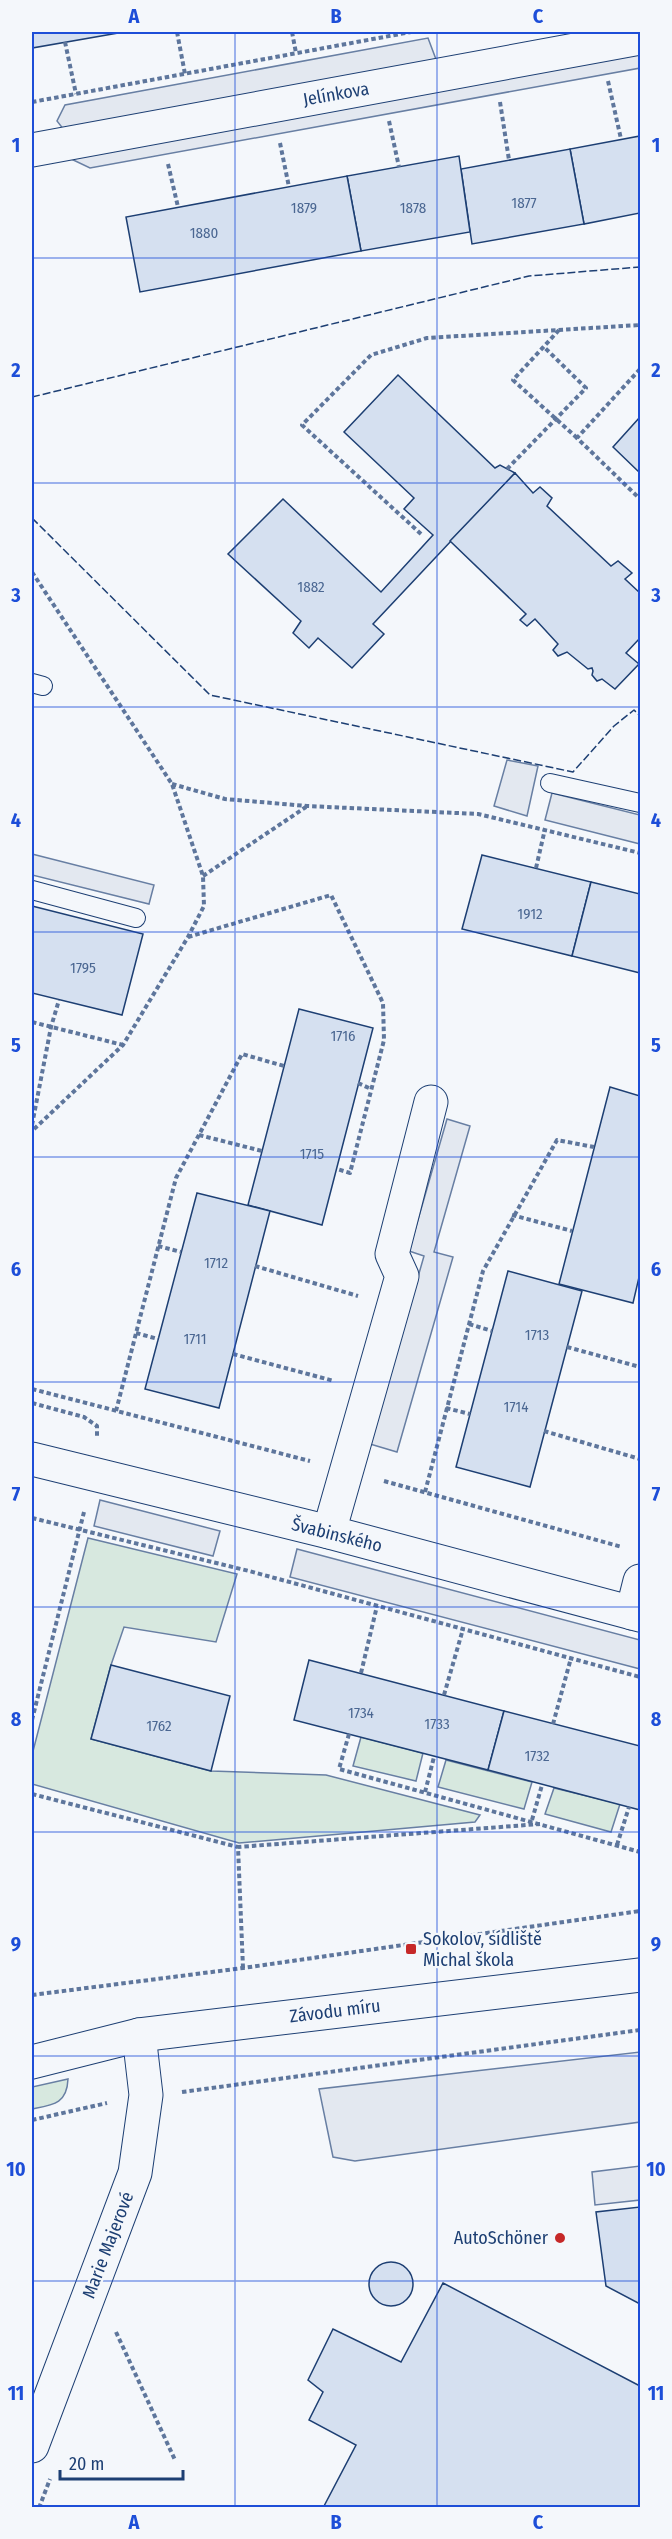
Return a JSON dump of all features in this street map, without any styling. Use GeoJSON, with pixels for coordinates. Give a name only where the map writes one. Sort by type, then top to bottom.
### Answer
{"type":"FeatureCollection","features":[{"type":"Feature","properties":{"kind":"street","name":"Jelínkova"},"geometry":{"type":"LineString","coordinates":[[32,150],[640,38]]}},
{"type":"Feature","properties":{"kind":"street"},"geometry":{"type":"LineString","coordinates":[[329,1532],[402,1276],[392,1254],[431,1102]]}},
{"type":"Feature","properties":{"kind":"street","name":"Švabinského"},"geometry":{"type":"LineString","coordinates":[[32,1459],[329,1532],[636,1614]]}},
{"type":"Feature","properties":{"kind":"street"},"geometry":{"type":"LineString","coordinates":[[636,1614],[640,1581]]}},
{"type":"Feature","properties":{"kind":"street","name":"Závodu míru"},"geometry":{"type":"LineString","coordinates":[[32,2062],[140,2035],[640,1975]]}},
{"type":"Feature","properties":{"kind":"street","name":"Marie Majerové"},"geometry":{"type":"LineString","coordinates":[[32,2446],[135,2173],[146,2095],[140,2035]]}},
{"type":"Feature","properties":{"kind":"lane"},"geometry":{"type":"LineString","coordinates":[[550,783],[640,803]]}},
{"type":"Feature","properties":{"kind":"lane"},"geometry":{"type":"LineString","coordinates":[[32,890],[136,918]]}},
{"type":"Feature","properties":{"kind":"path"},"geometry":{"type":"LineString","coordinates":[[177,32],[185,74]]}},
{"type":"Feature","properties":{"kind":"path"},"geometry":{"type":"LineString","coordinates":[[292,32],[296,53]]}},
{"type":"Feature","properties":{"kind":"path"},"geometry":{"type":"LineString","coordinates":[[32,102],[407,32]]}},
{"type":"Feature","properties":{"kind":"path"},"geometry":{"type":"LineString","coordinates":[[65,42],[76,94]]}},
{"type":"Feature","properties":{"kind":"path"},"geometry":{"type":"LineString","coordinates":[[608,81],[621,139]]}},
{"type":"Feature","properties":{"kind":"path"},"geometry":{"type":"LineString","coordinates":[[499,101],[509,160]]}},
{"type":"Feature","properties":{"kind":"path"},"geometry":{"type":"LineString","coordinates":[[389,121],[399,167]]}},
{"type":"Feature","properties":{"kind":"path"},"geometry":{"type":"LineString","coordinates":[[280,140],[289,187]]}},
{"type":"Feature","properties":{"kind":"path"},"geometry":{"type":"LineString","coordinates":[[167,161],[178,207]]}},
{"type":"Feature","properties":{"kind":"path"},"geometry":{"type":"LineString","coordinates":[[421,534],[302,425],[370,355],[427,338],[640,325]]}},
{"type":"Feature","properties":{"kind":"path"},"geometry":{"type":"LineString","coordinates":[[559,330],[513,380],[640,499]]}},
{"type":"Feature","properties":{"kind":"path"},"geometry":{"type":"LineString","coordinates":[[507,469],[586,388],[543,347]]}},
{"type":"Feature","properties":{"kind":"path"},"geometry":{"type":"LineString","coordinates":[[577,438],[640,369]]}},
{"type":"Feature","properties":{"kind":"path"},"geometry":{"type":"LineString","coordinates":[[32,572],[172,784],[203,876],[204,906],[188,938],[123,1045],[32,1131]]}},
{"type":"Feature","properties":{"kind":"path"},"geometry":{"type":"LineString","coordinates":[[172,784],[225,799],[307,806],[478,814],[640,853]]}},
{"type":"Feature","properties":{"kind":"path"},"geometry":{"type":"LineString","coordinates":[[203,876],[307,806]]}},
{"type":"Feature","properties":{"kind":"path"},"geometry":{"type":"LineString","coordinates":[[536,868],[545,829]]}},
{"type":"Feature","properties":{"kind":"path"},"geometry":{"type":"LineString","coordinates":[[188,938],[331,895],[382,1003],[384,1040],[350,1173],[337,1169]]}},
{"type":"Feature","properties":{"kind":"path"},"geometry":{"type":"LineString","coordinates":[[32,1125],[51,1027],[59,1000]]}},
{"type":"Feature","properties":{"kind":"path"},"geometry":{"type":"LineString","coordinates":[[32,1022],[123,1045]]}},
{"type":"Feature","properties":{"kind":"path"},"geometry":{"type":"LineString","coordinates":[[116,1411],[176,1178],[242,1054],[284,1066]]}},
{"type":"Feature","properties":{"kind":"path"},"geometry":{"type":"LineString","coordinates":[[358,1083],[372,1089]]}},
{"type":"Feature","properties":{"kind":"path"},"geometry":{"type":"LineString","coordinates":[[199,1135],[262,1151]]}},
{"type":"Feature","properties":{"kind":"path"},"geometry":{"type":"LineString","coordinates":[[425,1492],[483,1270],[512,1215],[557,1140],[594,1148]]}},
{"type":"Feature","properties":{"kind":"path"},"geometry":{"type":"LineString","coordinates":[[512,1215],[572,1231]]}},
{"type":"Feature","properties":{"kind":"path"},"geometry":{"type":"LineString","coordinates":[[158,1246],[181,1252]]}},
{"type":"Feature","properties":{"kind":"path"},"geometry":{"type":"LineString","coordinates":[[255,1266],[393,1306]]}},
{"type":"Feature","properties":{"kind":"path"},"geometry":{"type":"LineString","coordinates":[[469,1324],[492,1331]]}},
{"type":"Feature","properties":{"kind":"path"},"geometry":{"type":"LineString","coordinates":[[136,1333],[158,1339]]}},
{"type":"Feature","properties":{"kind":"path"},"geometry":{"type":"LineString","coordinates":[[567,1347],[640,1367]]}},
{"type":"Feature","properties":{"kind":"path"},"geometry":{"type":"LineString","coordinates":[[233,1354],[369,1390]]}},
{"type":"Feature","properties":{"kind":"path"},"geometry":{"type":"LineString","coordinates":[[32,1403],[84,1418],[97,1426],[98,1438],[80,1531],[32,1720]]}},
{"type":"Feature","properties":{"kind":"path"},"geometry":{"type":"LineString","coordinates":[[446,1408],[470,1414]]}},
{"type":"Feature","properties":{"kind":"path"},"geometry":{"type":"LineString","coordinates":[[544,1431],[640,1459]]}},
{"type":"Feature","properties":{"kind":"path"},"geometry":{"type":"LineString","coordinates":[[32,1518],[249,1571],[640,1677]]}},
{"type":"Feature","properties":{"kind":"path"},"geometry":{"type":"LineString","coordinates":[[361,1673],[377,1606]]}},
{"type":"Feature","properties":{"kind":"path"},"geometry":{"type":"LineString","coordinates":[[444,1695],[463,1629]]}},
{"type":"Feature","properties":{"kind":"path"},"geometry":{"type":"LineString","coordinates":[[553,1724],[571,1658]]}},
{"type":"Feature","properties":{"kind":"path"},"geometry":{"type":"LineString","coordinates":[[349,1734],[339,1769],[640,1852]]}},
{"type":"Feature","properties":{"kind":"path"},"geometry":{"type":"LineString","coordinates":[[425,1792],[434,1757]]}},
{"type":"Feature","properties":{"kind":"path"},"geometry":{"type":"LineString","coordinates":[[532,1821],[542,1785]]}},
{"type":"Feature","properties":{"kind":"path"},"geometry":{"type":"LineString","coordinates":[[32,1794],[238,1847],[540,1824]]}},
{"type":"Feature","properties":{"kind":"path"},"geometry":{"type":"LineString","coordinates":[[617,1845],[629,1807]]}},
{"type":"Feature","properties":{"kind":"path"},"geometry":{"type":"LineString","coordinates":[[238,1847],[243,1968]]}},
{"type":"Feature","properties":{"kind":"path"},"geometry":{"type":"LineString","coordinates":[[32,1995],[243,1968],[640,1911]]}},
{"type":"Feature","properties":{"kind":"path"},"geometry":{"type":"LineString","coordinates":[[32,2120],[146,2095],[640,2030]]}},
{"type":"Feature","properties":{"kind":"path"},"geometry":{"type":"LineString","coordinates":[[116,2332],[175,2460]]}},
{"type":"Feature","properties":{"kind":"shaded area"},"geometry":{"type":"Polygon","coordinates":[[[428,38],[437,62],[64,130],[57,121],[65,105],[428,38]]]}},
{"type":"Feature","properties":{"kind":"shaded area"},"geometry":{"type":"Polygon","coordinates":[[[640,52],[640,68],[90,168],[67,157],[640,52]]]}},
{"type":"Feature","properties":{"kind":"shaded area"},"geometry":{"type":"Polygon","coordinates":[[[507,760],[538,766],[527,816],[494,806],[507,760]]]}},
{"type":"Feature","properties":{"kind":"shaded area"},"geometry":{"type":"Polygon","coordinates":[[[552,793],[640,815],[640,844],[545,820],[552,793]]]}},
{"type":"Feature","properties":{"kind":"shaded area"},"geometry":{"type":"Polygon","coordinates":[[[32,854],[154,885],[149,904],[32,875],[32,854]]]}},
{"type":"Feature","properties":{"kind":"shaded area"},"geometry":{"type":"Polygon","coordinates":[[[447,1119],[470,1126],[434,1252],[453,1257],[397,1452],[370,1444],[424,1256],[409,1251],[447,1119]]]}},
{"type":"Feature","properties":{"kind":"shaded area"},"geometry":{"type":"Polygon","coordinates":[[[100,1500],[220,1531],[213,1556],[94,1526],[100,1500]]]}},
{"type":"Feature","properties":{"kind":"shaded area"},"geometry":{"type":"Polygon","coordinates":[[[88,1538],[237,1574],[216,1642],[124,1627],[91,1739],[211,1771],[326,1775],[480,1815],[475,1822],[239,1843],[32,1784],[32,1755],[88,1538]]]}},
{"type":"Feature","properties":{"kind":"shaded area"},"geometry":{"type":"Polygon","coordinates":[[[297,1549],[640,1640],[640,1669],[290,1577],[297,1549]]]}},
{"type":"Feature","properties":{"kind":"shaded area"},"geometry":{"type":"Polygon","coordinates":[[[361,1737],[423,1753],[416,1781],[353,1766],[361,1737]]]}},
{"type":"Feature","properties":{"kind":"shaded area"},"geometry":{"type":"Polygon","coordinates":[[[446,1760],[532,1782],[524,1809],[438,1787],[446,1760]]]}},
{"type":"Feature","properties":{"kind":"shaded area"},"geometry":{"type":"Polygon","coordinates":[[[554,1788],[620,1804],[611,1832],[545,1814],[554,1788]]]}},
{"type":"Feature","properties":{"kind":"shaded area"},"geometry":{"type":"Polygon","coordinates":[[[640,2052],[640,2122],[355,2161],[333,2157],[319,2089],[640,2052]]]}},
{"type":"Feature","properties":{"kind":"shaded area"},"geometry":{"type":"Polygon","coordinates":[[[68,2079],[65,2094],[58,2102],[32,2109],[32,2087],[68,2079]]]}},
{"type":"Feature","properties":{"kind":"shaded area"},"geometry":{"type":"Polygon","coordinates":[[[640,2166],[640,2200],[595,2205],[592,2172],[640,2166]]]}},
{"type":"Feature","properties":{"kind":"building"},"geometry":{"type":"Polygon","coordinates":[[[32,32],[124,32],[32,48],[32,32]]]}},
{"type":"Feature","properties":{"kind":"building"},"geometry":{"type":"Polygon","coordinates":[[[640,136],[640,213],[584,224],[570,149],[640,136]]]}},
{"type":"Feature","properties":{"kind":"building"},"geometry":{"type":"Polygon","coordinates":[[[570,149],[584,224],[472,244],[461,169],[570,149]]]}},
{"type":"Feature","properties":{"kind":"building"},"geometry":{"type":"Polygon","coordinates":[[[459,156],[470,232],[361,251],[347,176],[459,156]]]}},
{"type":"Feature","properties":{"kind":"building"},"geometry":{"type":"Polygon","coordinates":[[[347,176],[361,251],[140,292],[126,217],[347,176]]]}},
{"type":"Feature","properties":{"kind":"building"},"geometry":{"type":"Polygon","coordinates":[[[398,375],[495,468],[500,465],[515,473],[373,624],[384,634],[352,668],[318,638],[309,648],[293,633],[301,621],[228,554],[283,499],[381,592],[433,535],[404,509],[414,498],[344,432],[398,375]]]}},
{"type":"Feature","properties":{"kind":"building"},"geometry":{"type":"Polygon","coordinates":[[[640,417],[640,473],[613,447],[640,417]]]}},
{"type":"Feature","properties":{"kind":"building"},"geometry":{"type":"Polygon","coordinates":[[[515,473],[533,493],[540,487],[552,498],[547,506],[611,566],[618,561],[632,573],[625,579],[640,593],[640,638],[626,653],[639,664],[615,689],[602,679],[597,681],[592,675],[592,668],[588,669],[567,652],[558,656],[553,650],[558,644],[535,619],[527,626],[520,620],[526,614],[450,541],[515,473]]]}},
{"type":"Feature","properties":{"kind":"building"},"geometry":{"type":"Polygon","coordinates":[[[482,855],[591,882],[572,956],[462,929],[482,855]]]}},
{"type":"Feature","properties":{"kind":"building"},"geometry":{"type":"Polygon","coordinates":[[[591,882],[640,894],[640,973],[572,956],[591,882]]]}},
{"type":"Feature","properties":{"kind":"building"},"geometry":{"type":"Polygon","coordinates":[[[32,906],[143,934],[122,1015],[32,993],[32,906]]]}},
{"type":"Feature","properties":{"kind":"building"},"geometry":{"type":"Polygon","coordinates":[[[299,1009],[373,1028],[322,1225],[248,1205],[299,1009]]]}},
{"type":"Feature","properties":{"kind":"building"},"geometry":{"type":"Polygon","coordinates":[[[610,1087],[640,1096],[640,1273],[633,1303],[559,1284],[610,1087]]]}},
{"type":"Feature","properties":{"kind":"building"},"geometry":{"type":"Polygon","coordinates":[[[197,1193],[270,1211],[219,1408],[145,1389],[197,1193]]]}},
{"type":"Feature","properties":{"kind":"building"},"geometry":{"type":"Polygon","coordinates":[[[508,1271],[582,1291],[530,1487],[456,1467],[508,1271]]]}},
{"type":"Feature","properties":{"kind":"building"},"geometry":{"type":"Polygon","coordinates":[[[309,1660],[504,1711],[488,1770],[294,1720],[309,1660]]]}},
{"type":"Feature","properties":{"kind":"building"},"geometry":{"type":"Polygon","coordinates":[[[111,1665],[230,1696],[211,1771],[91,1739],[111,1665]]]}},
{"type":"Feature","properties":{"kind":"building"},"geometry":{"type":"Polygon","coordinates":[[[504,1711],[640,1746],[640,1810],[488,1770],[504,1711]]]}},
{"type":"Feature","properties":{"kind":"building"},"geometry":{"type":"Polygon","coordinates":[[[640,2207],[640,2304],[606,2286],[596,2212],[640,2207]]]}},
{"type":"Feature","properties":{"kind":"building"},"geometry":{"type":"Polygon","coordinates":[[[391,2262],[406,2269],[413,2284],[406,2299],[391,2306],[376,2299],[369,2284],[376,2269],[391,2262]]]}},
{"type":"Feature","properties":{"kind":"building"},"geometry":{"type":"Polygon","coordinates":[[[443,2283],[640,2386],[640,2508],[323,2508],[356,2445],[309,2420],[323,2392],[308,2380],[333,2329],[401,2362],[443,2283]]]}},
{"type":"Feature","properties":{"kind":"fence"},"geometry":{"type":"LineString","coordinates":[[32,397],[529,276],[640,267]]}},
{"type":"Feature","properties":{"kind":"fence"},"geometry":{"type":"LineString","coordinates":[[32,518],[210,695],[573,772],[614,726],[634,710],[640,716]]}},
{"type":"Feature","properties":{"kind":"place","name":"Sokolov, sídliště Michal škola"},"geometry":{"type":"Point","coordinates":[411,1949]}},
{"type":"Feature","properties":{"kind":"place","name":"AutoSchöner"},"geometry":{"type":"Point","coordinates":[560,2238]}}]}
